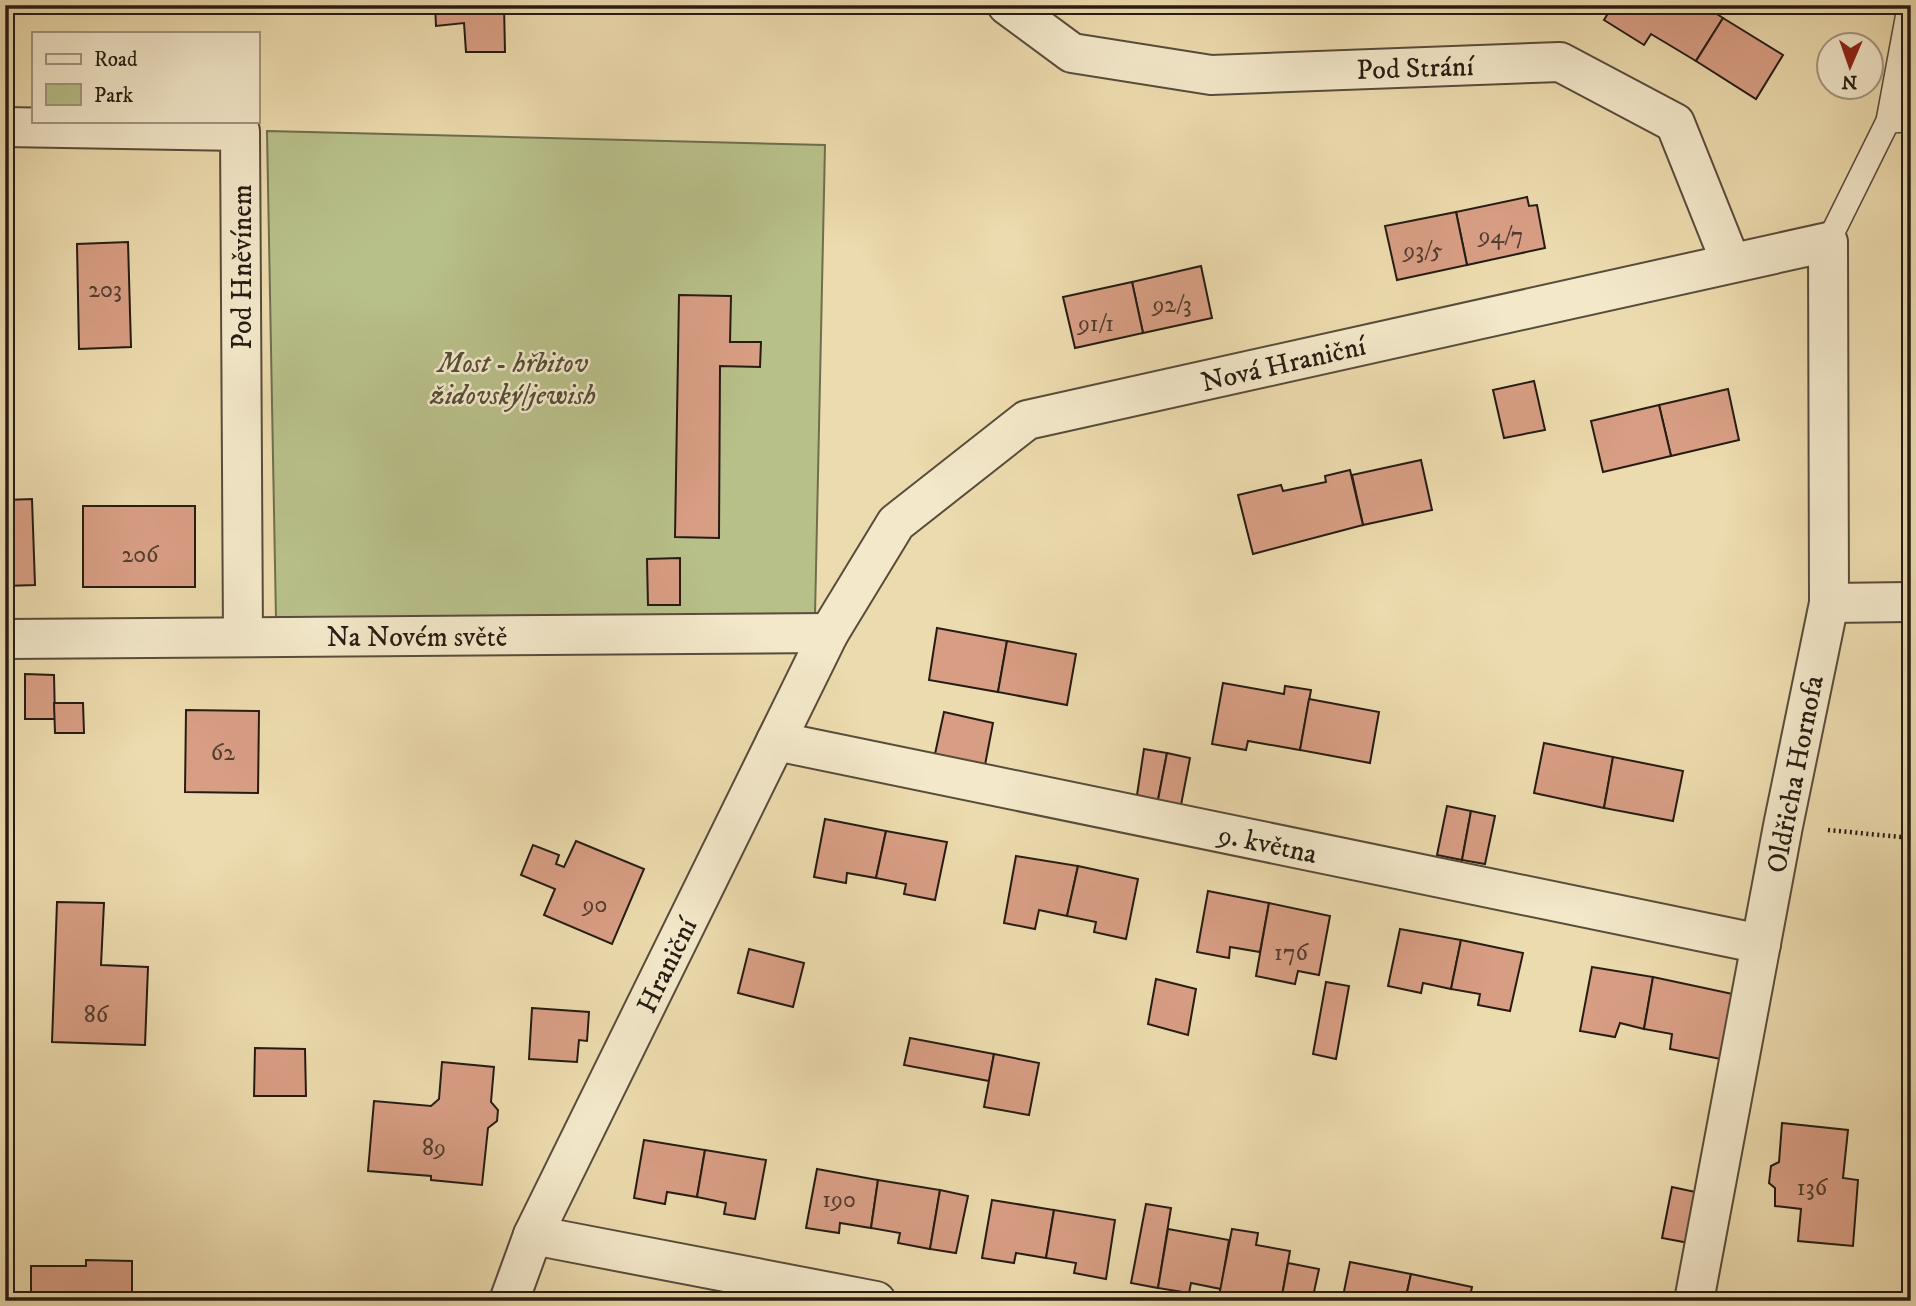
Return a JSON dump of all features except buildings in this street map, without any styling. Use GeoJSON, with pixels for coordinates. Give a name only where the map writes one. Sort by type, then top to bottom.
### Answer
{"type":"FeatureCollection","features":[{"type":"Feature","properties":{"kind":"street","name":"Pod Strání"},"geometry":{"type":"LineString","coordinates":[[1007,5],[1072,53],[1211,75],[1560,62],[1675,123],[1731,263]]}},
{"type":"Feature","properties":{"kind":"street","name":"Pod Hněvínem"},"geometry":{"type":"LineString","coordinates":[[5,127],[240,131],[243,637]]}},
{"type":"Feature","properties":{"kind":"street","name":"Nová Hraniční"},"geometry":{"type":"LineString","coordinates":[[829,633],[896,523],[1027,420],[1828,242]]}},
{"type":"Feature","properties":{"kind":"street","name":"Oldřicha Hornofa"},"geometry":{"type":"LineString","coordinates":[[1694,1301],[1783,826],[1829,603],[1828,242]]}},
{"type":"Feature","properties":{"kind":"street"},"geometry":{"type":"LineString","coordinates":[[1829,603],[1911,602]]}},
{"type":"Feature","properties":{"kind":"street","name":"Na Novém světě"},"geometry":{"type":"LineString","coordinates":[[5,639],[829,633]]}},
{"type":"Feature","properties":{"kind":"street","name":"Hraniční"},"geometry":{"type":"LineString","coordinates":[[509,1301],[533,1236],[829,633]]}},
{"type":"Feature","properties":{"kind":"street","name":"9. května"},"geometry":{"type":"LineString","coordinates":[[776,741],[1761,944]]}},
{"type":"Feature","properties":{"kind":"street"},"geometry":{"type":"LineString","coordinates":[[533,1236],[876,1301]]}},
{"type":"Feature","properties":{"kind":"lane"},"geometry":{"type":"LineString","coordinates":[[1828,242],[1900,121],[1909,7]]}},
{"type":"Feature","properties":{"kind":"path"},"geometry":{"type":"LineString","coordinates":[[1783,826],[1911,838]]}},
{"type":"Feature","properties":{"kind":"green space","name":"Most - hřbitov židovský/jewish"},"geometry":{"type":"Polygon","coordinates":[[[267,131],[825,145],[815,616],[276,620],[267,131]]]}}]}
